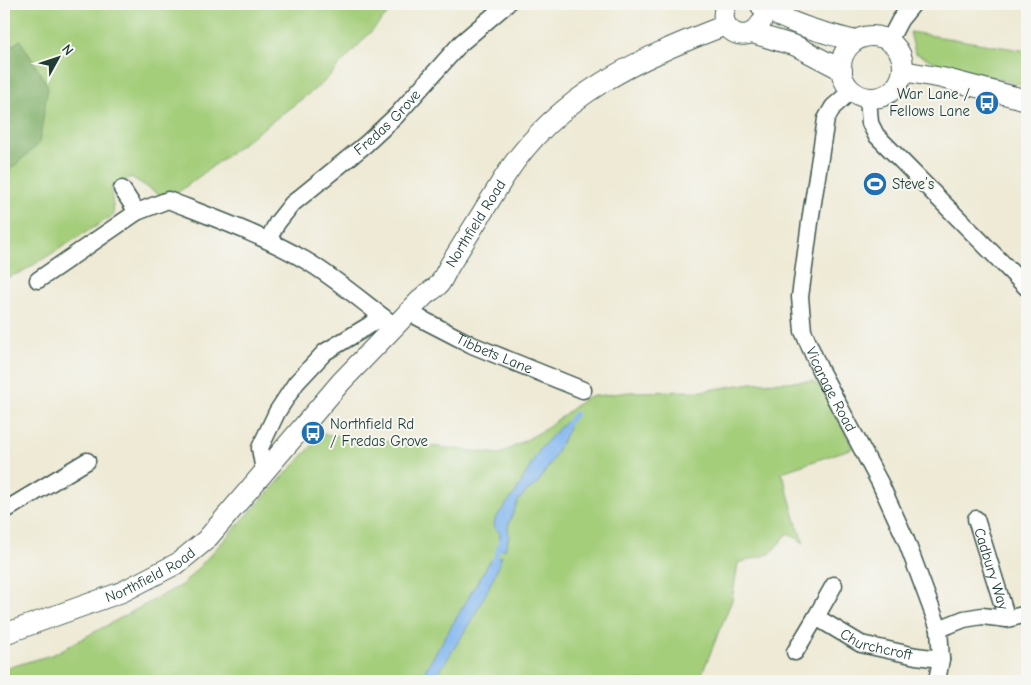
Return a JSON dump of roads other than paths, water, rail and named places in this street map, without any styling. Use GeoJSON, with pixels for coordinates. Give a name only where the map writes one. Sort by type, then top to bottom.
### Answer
{"type":"FeatureCollection","features":[{"type":"Feature","properties":{"kind":"street","name":"Fredas Grove"},"geometry":{"type":"LineString","coordinates":[[268,240],[277,223],[292,204],[378,133],[396,116],[461,43],[507,4]]}},
{"type":"Feature","properties":{"kind":"street"},"geometry":{"type":"LineString","coordinates":[[727,4],[723,17],[726,25],[734,33],[746,35],[758,28],[762,21],[763,14],[760,5]]}},
{"type":"Feature","properties":{"kind":"street"},"geometry":{"type":"LineString","coordinates":[[889,41],[900,20],[913,4]]}},
{"type":"Feature","properties":{"kind":"street"},"geometry":{"type":"LineString","coordinates":[[760,5],[799,26],[855,41]]}},
{"type":"Feature","properties":{"kind":"street","name":"Northfield Road"},"geometry":{"type":"LineString","coordinates":[[264,471],[260,448],[277,412],[296,383],[325,352],[395,318],[439,284],[507,173],[557,114],[588,90],[633,63],[682,41],[726,25]]}},
{"type":"Feature","properties":{"kind":"street"},"geometry":{"type":"LineString","coordinates":[[752,33],[796,46],[842,70]]}},
{"type":"Feature","properties":{"kind":"street"},"geometry":{"type":"LineString","coordinates":[[860,94],[878,97],[887,94],[900,80],[903,71],[900,54],[896,47],[881,37],[872,36],[855,41],[844,54],[842,70],[843,77],[860,94],[876,135],[1027,288]]}},
{"type":"Feature","properties":{"kind":"street"},"geometry":{"type":"LineString","coordinates":[[903,71],[942,78],[1027,100]]}},
{"type":"Feature","properties":{"kind":"street","name":"Vicarage Road"},"geometry":{"type":"LineString","coordinates":[[860,94],[833,107],[826,119],[800,297],[803,331],[820,370],[880,483],[906,540],[939,629],[941,659],[937,681]]}},
{"type":"Feature","properties":{"kind":"street"},"geometry":{"type":"LineString","coordinates":[[122,189],[137,212]]}},
{"type":"Feature","properties":{"kind":"street"},"geometry":{"type":"LineString","coordinates":[[38,280],[137,212],[168,200],[268,240],[312,264],[356,295],[395,318]]}},
{"type":"Feature","properties":{"kind":"street","name":"Northfield Road"},"geometry":{"type":"LineString","coordinates":[[4,634],[122,592],[178,562],[206,540],[395,318]]}},
{"type":"Feature","properties":{"kind":"street","name":"Tibbets Lane"},"geometry":{"type":"LineString","coordinates":[[395,318],[472,345],[583,390]]}},
{"type":"Feature","properties":{"kind":"street"},"geometry":{"type":"LineString","coordinates":[[4,511],[86,461]]}},
{"type":"Feature","properties":{"kind":"street","name":"Cadbury Way"},"geometry":{"type":"LineString","coordinates":[[976,519],[1007,620]]}},
{"type":"Feature","properties":{"kind":"street"},"geometry":{"type":"LineString","coordinates":[[795,652],[834,584]]}},
{"type":"Feature","properties":{"kind":"street","name":"Cadbury Way"},"geometry":{"type":"LineString","coordinates":[[939,629],[964,619],[982,616],[1007,620],[1027,614]]}},
{"type":"Feature","properties":{"kind":"street","name":"Churchcroft"},"geometry":{"type":"LineString","coordinates":[[816,617],[861,644],[916,656],[941,659]]}},
{"type":"Feature","properties":{"kind":"water"},"geometry":{"type":"Polygon","coordinates":[[[565,422],[569,428],[552,461],[537,484],[518,501],[508,526],[509,536],[505,550],[500,548],[500,533],[494,527],[495,519],[515,493],[540,449],[565,422]]]}},
{"type":"Feature","properties":{"kind":"water"},"geometry":{"type":"Polygon","coordinates":[[[502,556],[480,605],[433,681],[419,681],[490,561],[502,556]]]}},
{"type":"Feature","properties":{"kind":"waterway"},"geometry":{"type":"LineString","coordinates":[[563,429],[575,414]]}},
{"type":"Feature","properties":{"kind":"waterway"},"geometry":{"type":"LineString","coordinates":[[492,563],[496,557],[501,540]]}},
{"type":"Feature","properties":{"kind":"place","name":"War Lane / Fellows Lane"},"geometry":{"type":"Point","coordinates":[987,103]}},
{"type":"Feature","properties":{"kind":"place","name":"Steve’s"},"geometry":{"type":"Point","coordinates":[875,184]}},
{"type":"Feature","properties":{"kind":"place","name":"Northfield Rd / Fredas Grove"},"geometry":{"type":"Point","coordinates":[313,433]}}]}
